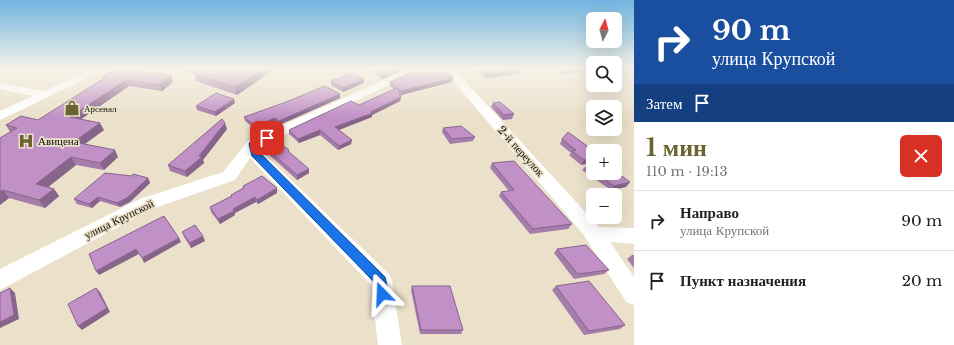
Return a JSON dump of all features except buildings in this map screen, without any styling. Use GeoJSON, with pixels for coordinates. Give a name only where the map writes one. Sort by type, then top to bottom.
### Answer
{"type":"FeatureCollection","features":[{"type":"Feature","properties":{"kind":"street"},"geometry":{"type":"LineString","coordinates":[[0,116],[68,85]]}},
{"type":"Feature","properties":{"kind":"street","name":"улица Крупской"},"geometry":{"type":"LineString","coordinates":[[0,280],[146,204],[229,176],[253,144],[382,85]]}},
{"type":"Feature","properties":{"kind":"street","name":"2-й переулок"},"geometry":{"type":"LineString","coordinates":[[462,85],[594,234],[634,295]]}},
{"type":"Feature","properties":{"kind":"street"},"geometry":{"type":"LineString","coordinates":[[0,86],[45,96]]}},
{"type":"Feature","properties":{"kind":"street"},"geometry":{"type":"LineString","coordinates":[[253,144],[256,154],[381,281],[390,345]]}},
{"type":"Feature","properties":{"kind":"street"},"geometry":{"type":"LineString","coordinates":[[594,234],[634,236]]}},
{"type":"Feature","properties":{"kind":"place","name":"Арсенал"},"geometry":{"type":"Point","coordinates":[72,108]}},
{"type":"Feature","properties":{"kind":"place","name":"Авицена"},"geometry":{"type":"Point","coordinates":[26,141]}},
{"type":"Feature","properties":{"kind":"route"},"geometry":{"type":"LineString","coordinates":[[267,138],[253,144],[256,154],[381,281],[382,294]]}}]}
